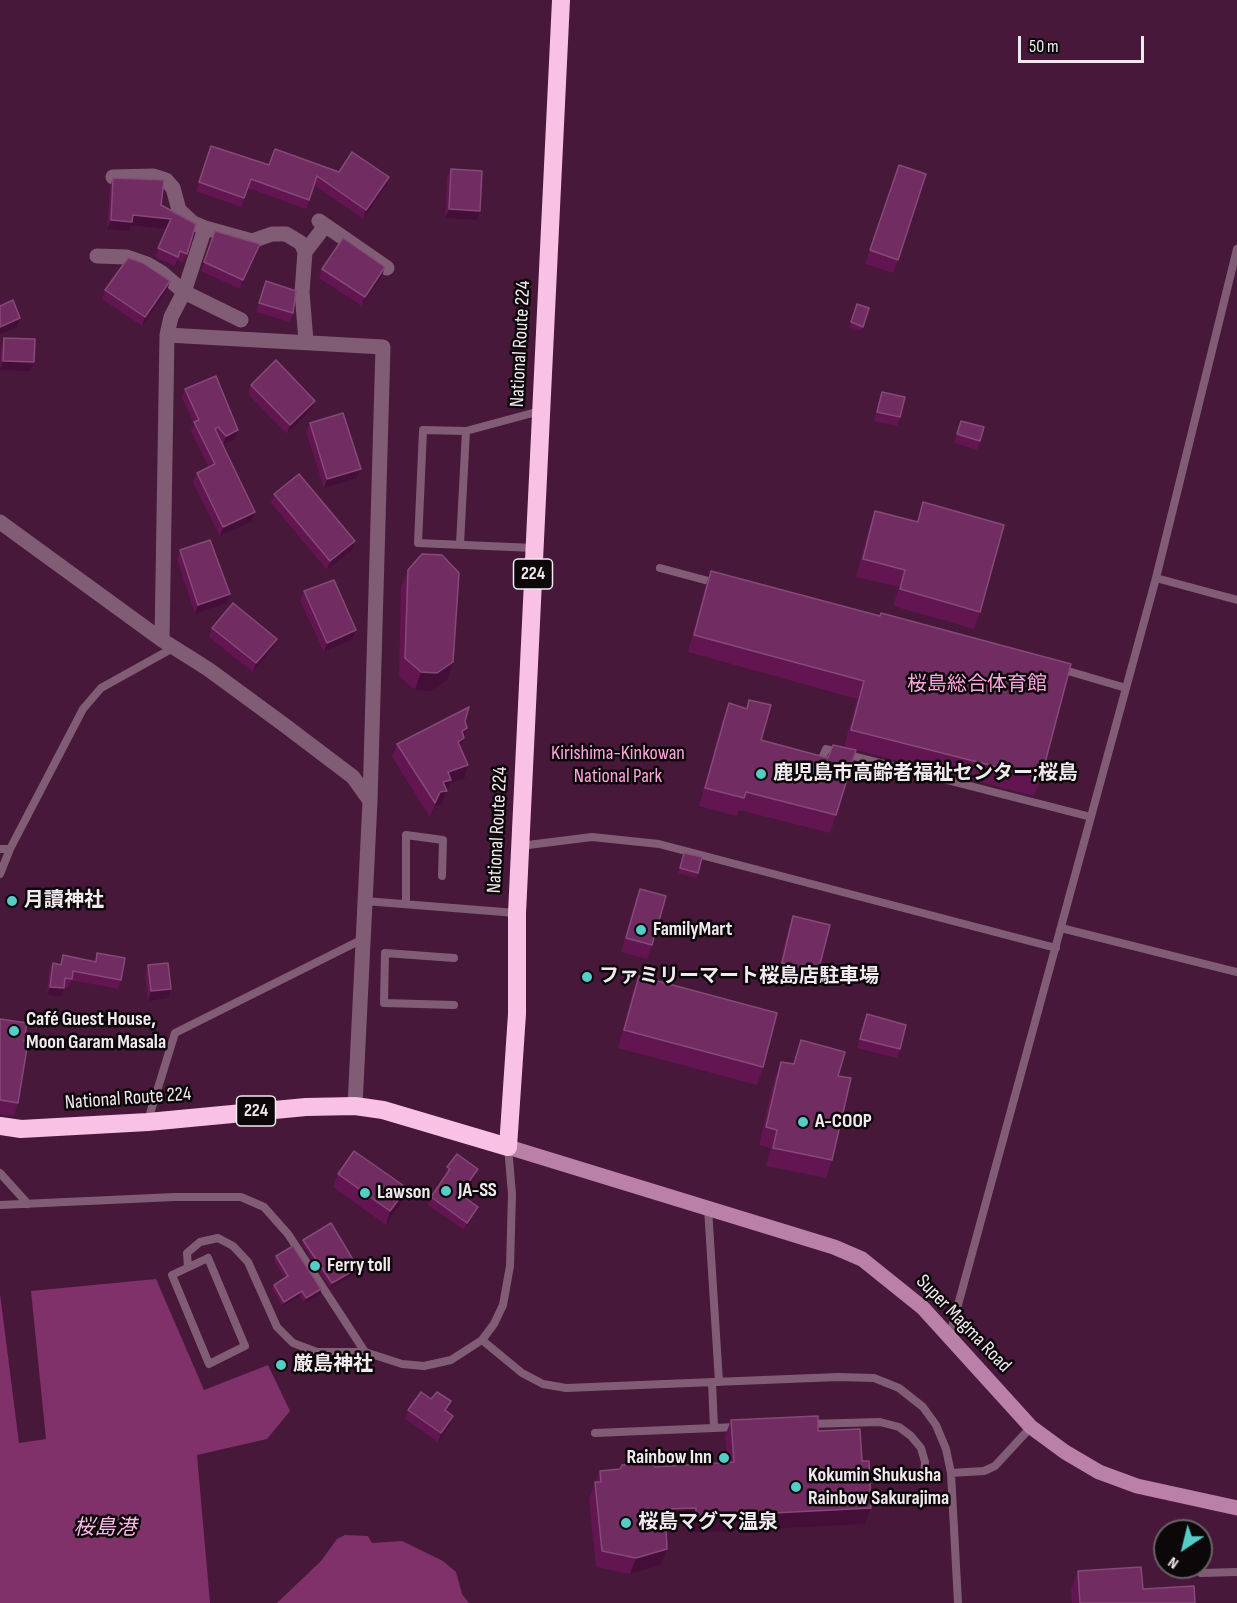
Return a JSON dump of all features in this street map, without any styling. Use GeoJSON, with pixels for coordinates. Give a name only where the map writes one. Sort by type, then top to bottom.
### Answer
{"type":"FeatureCollection","features":[{"type":"Feature","properties":{"kind":"highway","name":"National Route 224"},"geometry":{"type":"LineString","coordinates":[[0,1126],[21,1129],[148,1122],[306,1107],[355,1107],[383,1110],[508,1148],[517,1014],[517,913],[561,0]]}},
{"type":"Feature","properties":{"kind":"street"},"geometry":{"type":"LineString","coordinates":[[113,177],[154,176],[166,180],[173,188],[180,210],[192,223],[205,228],[252,241],[272,234],[286,234],[302,243],[305,252],[302,292],[306,341]]}},
{"type":"Feature","properties":{"kind":"street"},"geometry":{"type":"LineString","coordinates":[[305,252],[322,224],[387,268]]}},
{"type":"Feature","properties":{"kind":"street"},"geometry":{"type":"LineString","coordinates":[[168,644],[167,335],[171,317],[184,292],[205,228]]}},
{"type":"Feature","properties":{"kind":"street"},"geometry":{"type":"LineString","coordinates":[[97,256],[127,257],[147,264],[162,273],[184,292],[241,320]]}},
{"type":"Feature","properties":{"kind":"street"},"geometry":{"type":"LineString","coordinates":[[167,335],[383,347],[370,801],[355,1107]]}},
{"type":"Feature","properties":{"kind":"street"},"geometry":{"type":"LineString","coordinates":[[0,522],[168,644],[208,669],[353,777],[370,801]]}},
{"type":"Feature","properties":{"kind":"street","name":"Super Magma Road"},"geometry":{"type":"LineString","coordinates":[[508,1148],[834,1246],[862,1259],[923,1308],[1031,1426],[1065,1452],[1099,1472],[1137,1486],[1237,1508]]}},
{"type":"Feature","properties":{"kind":"lane"},"geometry":{"type":"LineString","coordinates":[[949,1338],[1126,688],[1237,249]]}},
{"type":"Feature","properties":{"kind":"lane"},"geometry":{"type":"LineString","coordinates":[[534,548],[418,543],[423,430],[466,431],[540,410]]}},
{"type":"Feature","properties":{"kind":"lane"},"geometry":{"type":"LineString","coordinates":[[460,544],[466,431]]}},
{"type":"Feature","properties":{"kind":"lane"},"geometry":{"type":"LineString","coordinates":[[660,568],[729,586]]}},
{"type":"Feature","properties":{"kind":"lane"},"geometry":{"type":"LineString","coordinates":[[1155,578],[1237,600]]}},
{"type":"Feature","properties":{"kind":"lane"},"geometry":{"type":"LineString","coordinates":[[0,874],[10,849],[83,709],[101,688],[168,644]]}},
{"type":"Feature","properties":{"kind":"lane"},"geometry":{"type":"LineString","coordinates":[[1057,668],[1126,688]]}},
{"type":"Feature","properties":{"kind":"lane"},"geometry":{"type":"LineString","coordinates":[[818,768],[826,749],[1091,817]]}},
{"type":"Feature","properties":{"kind":"lane"},"geometry":{"type":"LineString","coordinates":[[406,904],[406,835],[443,840],[442,876]]}},
{"type":"Feature","properties":{"kind":"lane"},"geometry":{"type":"LineString","coordinates":[[520,846],[592,837],[659,844],[1056,948]]}},
{"type":"Feature","properties":{"kind":"lane"},"geometry":{"type":"LineString","coordinates":[[0,849],[10,849]]}},
{"type":"Feature","properties":{"kind":"lane"},"geometry":{"type":"LineString","coordinates":[[365,902],[517,913]]}},
{"type":"Feature","properties":{"kind":"lane"},"geometry":{"type":"LineString","coordinates":[[1061,928],[1237,972]]}},
{"type":"Feature","properties":{"kind":"lane"},"geometry":{"type":"LineString","coordinates":[[148,1122],[175,1033],[363,939]]}},
{"type":"Feature","properties":{"kind":"lane"},"geometry":{"type":"LineString","coordinates":[[454,958],[385,953],[384,1003],[454,1005]]}},
{"type":"Feature","properties":{"kind":"lane"},"geometry":{"type":"LineString","coordinates":[[188,1267],[188,1253],[200,1242],[218,1238],[233,1246],[248,1262],[277,1327],[293,1343],[317,1352],[365,1352],[402,1364],[424,1366],[452,1360],[482,1340],[494,1324],[508,1286],[512,1194],[508,1148]]}},
{"type":"Feature","properties":{"kind":"lane"},"geometry":{"type":"LineString","coordinates":[[0,1173],[28,1204]]}},
{"type":"Feature","properties":{"kind":"lane"},"geometry":{"type":"LineString","coordinates":[[0,1205],[242,1197],[264,1207],[288,1234],[365,1352]]}},
{"type":"Feature","properties":{"kind":"lane"},"geometry":{"type":"LineString","coordinates":[[708,1208],[716,1382],[714,1428]]}},
{"type":"Feature","properties":{"kind":"lane"},"geometry":{"type":"LineString","coordinates":[[208,1258],[245,1346],[209,1364],[172,1275],[188,1267],[208,1258]]}},
{"type":"Feature","properties":{"kind":"lane"},"geometry":{"type":"LineString","coordinates":[[482,1340],[522,1373],[543,1384],[566,1388],[838,1377],[873,1378],[899,1388],[923,1407],[936,1425],[951,1473],[958,1603]]}},
{"type":"Feature","properties":{"kind":"lane"},"geometry":{"type":"LineString","coordinates":[[797,1425],[888,1422],[911,1436],[921,1448],[925,1462],[924,1473]]}},
{"type":"Feature","properties":{"kind":"lane"},"geometry":{"type":"LineString","coordinates":[[595,1433],[750,1426]]}},
{"type":"Feature","properties":{"kind":"lane"},"geometry":{"type":"LineString","coordinates":[[951,1473],[984,1471],[995,1466],[1031,1426]]}},
{"type":"Feature","properties":{"kind":"lane"},"geometry":{"type":"LineString","coordinates":[[1213,1573],[1237,1572]]}},
{"type":"Feature","properties":{"kind":"green space","name":"Kirishima-Kinkowan National Park"},"geometry":{"type":"Polygon","coordinates":[[[0,0],[1237,0],[1237,1603],[0,1603],[0,0]]]}},
{"type":"Feature","properties":{"kind":"water","name":"桜島港"},"geometry":{"type":"Polygon","coordinates":[[[156,1279],[204,1390],[268,1365],[290,1411],[267,1439],[197,1455],[210,1603],[0,1603],[0,1294],[19,1443],[46,1439],[31,1291],[156,1279]]]}},
{"type":"Feature","properties":{"kind":"water"},"geometry":{"type":"Polygon","coordinates":[[[345,1535],[368,1536],[372,1543],[402,1541],[443,1561],[456,1572],[462,1594],[469,1603],[277,1603],[321,1561],[337,1539],[345,1535]]]}},
{"type":"Feature","properties":{"kind":"building"},"geometry":{"type":"Polygon","coordinates":[[[211,146],[269,165],[275,149],[339,172],[352,152],[389,177],[366,210],[317,176],[309,200],[251,179],[244,198],[199,182],[211,146]]]}},
{"type":"Feature","properties":{"kind":"building"},"geometry":{"type":"Polygon","coordinates":[[[899,165],[926,174],[898,260],[870,250],[899,165]]]}},
{"type":"Feature","properties":{"kind":"building"},"geometry":{"type":"Polygon","coordinates":[[[451,169],[482,171],[480,211],[449,209],[451,169]]]}},
{"type":"Feature","properties":{"kind":"building"},"geometry":{"type":"Polygon","coordinates":[[[113,178],[164,180],[161,205],[196,224],[187,254],[180,251],[178,257],[158,248],[171,219],[133,215],[132,222],[111,220],[113,178]]]}},
{"type":"Feature","properties":{"kind":"building"},"geometry":{"type":"Polygon","coordinates":[[[215,231],[260,244],[243,280],[204,262],[215,231]]]}},
{"type":"Feature","properties":{"kind":"building"},"geometry":{"type":"Polygon","coordinates":[[[343,238],[385,267],[365,297],[322,269],[343,238]]]}},
{"type":"Feature","properties":{"kind":"building"},"geometry":{"type":"Polygon","coordinates":[[[128,258],[143,263],[170,281],[145,317],[105,290],[128,258]]]}},
{"type":"Feature","properties":{"kind":"building"},"geometry":{"type":"Polygon","coordinates":[[[266,281],[296,291],[293,313],[259,303],[266,281]]]}},
{"type":"Feature","properties":{"kind":"building"},"geometry":{"type":"Polygon","coordinates":[[[13,300],[20,318],[0,327],[0,306],[13,300]]]}},
{"type":"Feature","properties":{"kind":"building"},"geometry":{"type":"Polygon","coordinates":[[[857,304],[869,308],[863,327],[851,322],[857,304]]]}},
{"type":"Feature","properties":{"kind":"building"},"geometry":{"type":"Polygon","coordinates":[[[4,338],[35,339],[34,362],[3,361],[4,338]]]}},
{"type":"Feature","properties":{"kind":"building"},"geometry":{"type":"Polygon","coordinates":[[[276,360],[315,401],[290,425],[251,385],[276,360]]]}},
{"type":"Feature","properties":{"kind":"building"},"geometry":{"type":"Polygon","coordinates":[[[216,376],[238,430],[226,436],[218,427],[215,429],[255,512],[223,527],[197,473],[215,464],[194,422],[199,420],[185,389],[216,376]]]}},
{"type":"Feature","properties":{"kind":"building"},"geometry":{"type":"Polygon","coordinates":[[[882,392],[905,397],[900,417],[877,412],[882,392]]]}},
{"type":"Feature","properties":{"kind":"building"},"geometry":{"type":"Polygon","coordinates":[[[343,413],[361,469],[327,479],[310,423],[343,413]]]}},
{"type":"Feature","properties":{"kind":"building"},"geometry":{"type":"Polygon","coordinates":[[[961,421],[984,427],[980,441],[957,434],[961,421]]]}},
{"type":"Feature","properties":{"kind":"building"},"geometry":{"type":"Polygon","coordinates":[[[299,474],[355,541],[330,561],[274,494],[299,474]]]}},
{"type":"Feature","properties":{"kind":"building"},"geometry":{"type":"Polygon","coordinates":[[[923,502],[1004,525],[980,612],[900,589],[905,570],[863,559],[875,511],[918,522],[923,502]]]}},
{"type":"Feature","properties":{"kind":"building"},"geometry":{"type":"Polygon","coordinates":[[[210,540],[230,594],[198,605],[180,550],[210,540]]]}},
{"type":"Feature","properties":{"kind":"building"},"geometry":{"type":"Polygon","coordinates":[[[422,554],[442,555],[459,573],[453,662],[437,673],[421,672],[405,658],[408,570],[422,554]]]}},
{"type":"Feature","properties":{"kind":"building"},"geometry":{"type":"Polygon","coordinates":[[[711,571],[880,616],[881,613],[1071,664],[1041,778],[851,730],[864,681],[694,635],[711,571]]]}},
{"type":"Feature","properties":{"kind":"building"},"geometry":{"type":"Polygon","coordinates":[[[334,580],[356,630],[327,643],[304,591],[334,580]]]}},
{"type":"Feature","properties":{"kind":"building"},"geometry":{"type":"Polygon","coordinates":[[[233,603],[277,639],[256,663],[212,628],[233,603]]]}},
{"type":"Feature","properties":{"kind":"building","name":"鹿児島市高齢者福祉センター;桜島"},"geometry":{"type":"Polygon","coordinates":[[[749,700],[771,705],[761,740],[828,758],[833,745],[856,750],[836,815],[746,792],[744,798],[705,788],[729,703],[747,709],[749,700]]]}},
{"type":"Feature","properties":{"kind":"building"},"geometry":{"type":"Polygon","coordinates":[[[469,707],[465,721],[467,728],[462,731],[464,738],[458,742],[468,765],[448,772],[451,780],[443,782],[447,791],[440,792],[435,803],[397,744],[469,707]]]}},
{"type":"Feature","properties":{"kind":"building"},"geometry":{"type":"Polygon","coordinates":[[[684,853],[702,857],[698,873],[680,868],[684,853]]]}},
{"type":"Feature","properties":{"kind":"building","name":"FamilyMart"},"geometry":{"type":"Polygon","coordinates":[[[640,889],[666,896],[652,945],[626,938],[640,889]]]}},
{"type":"Feature","properties":{"kind":"building"},"geometry":{"type":"Polygon","coordinates":[[[793,916],[830,925],[818,972],[782,963],[793,916]]]}},
{"type":"Feature","properties":{"kind":"building"},"geometry":{"type":"Polygon","coordinates":[[[97,953],[125,958],[121,980],[73,971],[72,979],[65,978],[64,988],[50,987],[53,963],[61,965],[63,955],[96,962],[97,953]]]}},
{"type":"Feature","properties":{"kind":"building"},"geometry":{"type":"Polygon","coordinates":[[[168,963],[171,989],[151,991],[148,965],[168,963]]]}},
{"type":"Feature","properties":{"kind":"building"},"geometry":{"type":"Polygon","coordinates":[[[639,976],[777,1013],[763,1067],[624,1030],[639,976]]]}},
{"type":"Feature","properties":{"kind":"building"},"geometry":{"type":"Polygon","coordinates":[[[867,1014],[906,1025],[900,1049],[860,1039],[867,1014]]]}},
{"type":"Feature","properties":{"kind":"building"},"geometry":{"type":"Polygon","coordinates":[[[0,1019],[27,1023],[24,1041],[28,1042],[18,1103],[0,1100],[0,1019]]]}},
{"type":"Feature","properties":{"kind":"building"},"geometry":{"type":"Polygon","coordinates":[[[801,1040],[845,1052],[838,1076],[851,1078],[832,1160],[773,1148],[777,1130],[766,1127],[781,1062],[794,1064],[801,1040]]]}},
{"type":"Feature","properties":{"kind":"building"},"geometry":{"type":"Polygon","coordinates":[[[354,1151],[407,1188],[390,1211],[338,1174],[354,1151]]]}},
{"type":"Feature","properties":{"kind":"building"},"geometry":{"type":"Polygon","coordinates":[[[457,1154],[478,1169],[460,1194],[478,1207],[467,1223],[431,1197],[450,1169],[447,1167],[457,1154]]]}},
{"type":"Feature","properties":{"kind":"building"},"geometry":{"type":"Polygon","coordinates":[[[331,1223],[358,1268],[332,1283],[303,1240],[331,1223]]]}},
{"type":"Feature","properties":{"kind":"building"},"geometry":{"type":"Polygon","coordinates":[[[293,1246],[321,1289],[306,1298],[302,1291],[284,1302],[274,1285],[288,1276],[276,1256],[293,1246]]]}},
{"type":"Feature","properties":{"kind":"building"},"geometry":{"type":"Polygon","coordinates":[[[421,1392],[431,1399],[437,1392],[451,1401],[445,1410],[453,1416],[441,1433],[408,1410],[421,1392]]]}},
{"type":"Feature","properties":{"kind":"building"},"geometry":{"type":"Polygon","coordinates":[[[818,1416],[818,1431],[860,1429],[862,1461],[869,1461],[871,1508],[696,1517],[696,1508],[665,1509],[667,1549],[636,1558],[602,1551],[595,1482],[601,1482],[600,1471],[620,1469],[622,1465],[652,1463],[655,1467],[734,1462],[731,1420],[818,1416]]]}},
{"type":"Feature","properties":{"kind":"building"},"geometry":{"type":"Polygon","coordinates":[[[1141,1567],[1143,1589],[1194,1586],[1195,1603],[1080,1603],[1078,1571],[1141,1567]]]}},
{"type":"Feature","properties":{"kind":"place","name":"鹿児島市高齢者福祉センター;桜島"},"geometry":{"type":"Point","coordinates":[761,774]}},
{"type":"Feature","properties":{"kind":"place","name":"月讀神社"},"geometry":{"type":"Point","coordinates":[12,901]}},
{"type":"Feature","properties":{"kind":"place","name":"FamilyMart"},"geometry":{"type":"Point","coordinates":[641,930]}},
{"type":"Feature","properties":{"kind":"place","name":"ファミリーマート桜島店駐車場"},"geometry":{"type":"Point","coordinates":[587,977]}},
{"type":"Feature","properties":{"kind":"place","name":"Café Guest House, Moon Garam Masala"},"geometry":{"type":"Point","coordinates":[14,1031]}},
{"type":"Feature","properties":{"kind":"place","name":"A-COOP"},"geometry":{"type":"Point","coordinates":[803,1122]}},
{"type":"Feature","properties":{"kind":"place","name":"JA-SS"},"geometry":{"type":"Point","coordinates":[446,1191]}},
{"type":"Feature","properties":{"kind":"place","name":"Lawson"},"geometry":{"type":"Point","coordinates":[365,1193]}},
{"type":"Feature","properties":{"kind":"place","name":"Ferry toll"},"geometry":{"type":"Point","coordinates":[315,1266]}},
{"type":"Feature","properties":{"kind":"place","name":"厳島神社"},"geometry":{"type":"Point","coordinates":[281,1365]}},
{"type":"Feature","properties":{"kind":"place","name":"Rainbow Inn"},"geometry":{"type":"Point","coordinates":[724,1458]}},
{"type":"Feature","properties":{"kind":"place","name":"Kokumin Shukusha Rainbow Sakurajima"},"geometry":{"type":"Point","coordinates":[796,1487]}},
{"type":"Feature","properties":{"kind":"place","name":"桜島マグマ温泉"},"geometry":{"type":"Point","coordinates":[626,1523]}},
{"type":"Feature","properties":{"kind":"park label","name":"桜島総合体育館"},"geometry":{"type":"Point","coordinates":[977,685]}}]}
